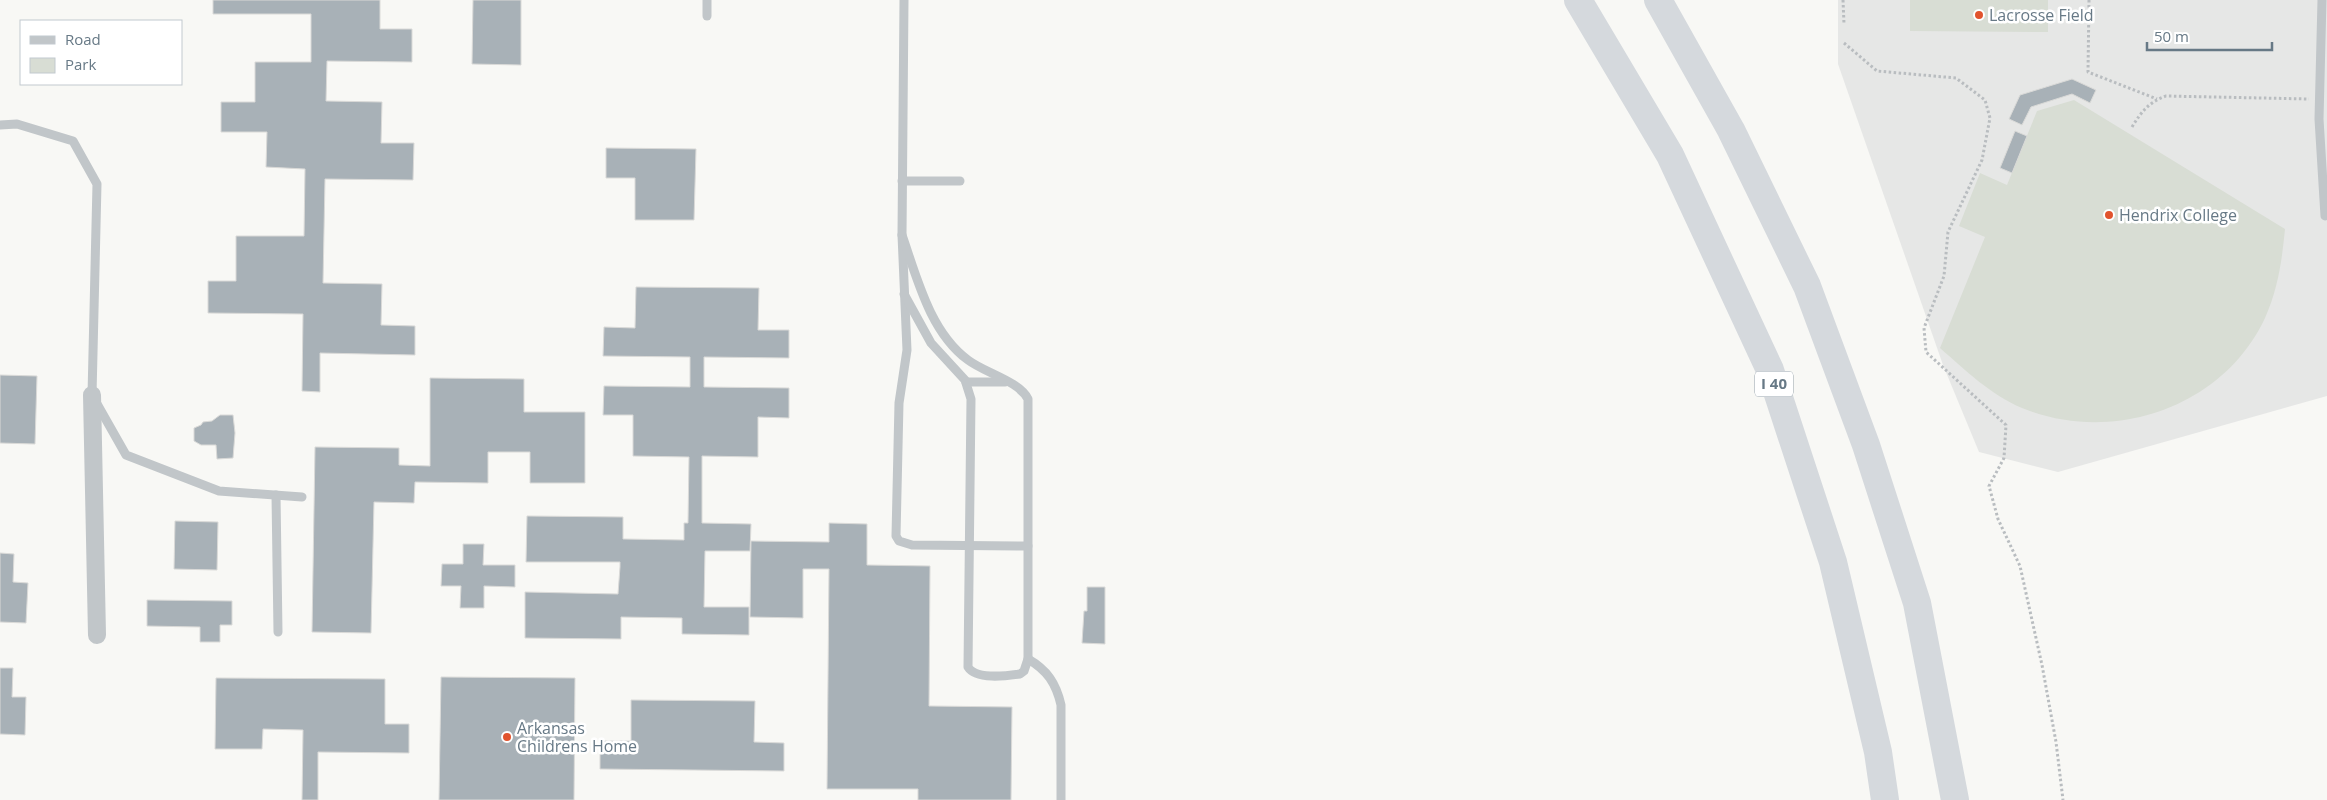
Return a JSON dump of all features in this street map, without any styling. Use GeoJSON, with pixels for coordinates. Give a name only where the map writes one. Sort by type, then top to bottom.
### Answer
{"type":"FeatureCollection","features":[{"type":"Feature","properties":{"kind":"highway","name":"I 40"},"geometry":{"type":"LineString","coordinates":[[1578,0],[1670,155],[1770,370],[1833,562],[1878,752],[1884,800]]}},
{"type":"Feature","properties":{"kind":"highway"},"geometry":{"type":"LineString","coordinates":[[1658,0],[1731,130],[1807,286],[1866,445],[1917,603],[1955,800]]}},
{"type":"Feature","properties":{"kind":"street"},"geometry":{"type":"LineString","coordinates":[[92,395],[97,635]]}},
{"type":"Feature","properties":{"kind":"lane"},"geometry":{"type":"LineString","coordinates":[[707,0],[707,16]]}},
{"type":"Feature","properties":{"kind":"lane"},"geometry":{"type":"LineString","coordinates":[[904,0],[902,235],[907,350],[905,374],[899,403],[896,536],[899,541],[912,545],[1028,546]]}},
{"type":"Feature","properties":{"kind":"lane"},"geometry":{"type":"LineString","coordinates":[[2322,0],[2319,99],[2325,216]]}},
{"type":"Feature","properties":{"kind":"lane"},"geometry":{"type":"LineString","coordinates":[[0,125],[17,124],[73,142],[97,184],[92,395],[126,455],[219,491],[302,497]]}},
{"type":"Feature","properties":{"kind":"lane"},"geometry":{"type":"LineString","coordinates":[[902,181],[960,181]]}},
{"type":"Feature","properties":{"kind":"lane"},"geometry":{"type":"LineString","coordinates":[[902,235],[919,283],[943,334],[967,359],[983,370],[1025,392],[1030,407],[1028,659],[1024,671],[1020,674],[980,675],[969,669],[967,663],[971,399],[966,382],[931,343],[904,294]]}},
{"type":"Feature","properties":{"kind":"lane"},"geometry":{"type":"LineString","coordinates":[[966,382],[1008,382]]}},
{"type":"Feature","properties":{"kind":"lane"},"geometry":{"type":"LineString","coordinates":[[276,495],[278,632]]}},
{"type":"Feature","properties":{"kind":"lane"},"geometry":{"type":"LineString","coordinates":[[1028,659],[1042,667],[1058,692],[1061,705],[1061,800]]}},
{"type":"Feature","properties":{"kind":"path"},"geometry":{"type":"LineString","coordinates":[[1843,0],[1844,24]]}},
{"type":"Feature","properties":{"kind":"path"},"geometry":{"type":"LineString","coordinates":[[2089,0],[2088,72],[2157,99]]}},
{"type":"Feature","properties":{"kind":"path"},"geometry":{"type":"LineString","coordinates":[[1844,42],[1877,71],[1956,78],[1985,100],[1990,118],[1982,160],[1948,232],[1944,276],[1924,328],[1926,352],[2006,425],[2004,458],[1989,486],[1998,519],[2020,566],[2042,665],[2056,742],[2063,800]]}},
{"type":"Feature","properties":{"kind":"path"},"geometry":{"type":"LineString","coordinates":[[2132,127],[2140,112],[2157,99],[2177,95],[2319,99]]}},
{"type":"Feature","properties":{"kind":"shaded area","name":"Hendrix College"},"geometry":{"type":"Polygon","coordinates":[[[1838,0],[2327,0],[2327,396],[2058,472],[1979,452],[1943,365],[1838,64],[1838,0]]]}},
{"type":"Feature","properties":{"kind":"green space","name":"Lacrosse Field"},"geometry":{"type":"Polygon","coordinates":[[[1910,0],[2048,0],[2048,32],[1910,31],[1910,0]]]}},
{"type":"Feature","properties":{"kind":"green space"},"geometry":{"type":"Polygon","coordinates":[[[2074,100],[2285,229],[2281,263],[2273,296],[2265,318],[2246,349],[2222,375],[2193,396],[2162,411],[2127,420],[2092,422],[2057,418],[2022,408],[1989,389],[1940,348],[1985,237],[1959,226],[1980,173],[2007,185],[2037,111],[2074,100]]]}},
{"type":"Feature","properties":{"kind":"building"},"geometry":{"type":"Polygon","coordinates":[[[213,0],[380,0],[380,29],[412,29],[412,62],[327,61],[326,101],[382,102],[381,143],[414,143],[413,180],[325,179],[323,283],[382,284],[381,325],[415,326],[415,355],[320,353],[320,392],[302,391],[303,314],[208,313],[208,281],[236,281],[236,236],[304,236],[305,169],[266,167],[267,132],[221,132],[221,102],[255,102],[255,62],[311,62],[311,14],[213,14],[213,0]]]}},
{"type":"Feature","properties":{"kind":"building"},"geometry":{"type":"Polygon","coordinates":[[[473,0],[521,0],[521,65],[472,64],[473,0]]]}},
{"type":"Feature","properties":{"kind":"building"},"geometry":{"type":"Polygon","coordinates":[[[2072,79],[2096,90],[2090,103],[2072,94],[2031,107],[2022,125],[2009,119],[2020,95],[2072,79]]]}},
{"type":"Feature","properties":{"kind":"building"},"geometry":{"type":"Polygon","coordinates":[[[2015,131],[2027,136],[2012,173],[2000,168],[2015,131]]]}},
{"type":"Feature","properties":{"kind":"building"},"geometry":{"type":"Polygon","coordinates":[[[606,148],[696,149],[694,220],[635,220],[635,178],[606,178],[606,148]]]}},
{"type":"Feature","properties":{"kind":"building"},"geometry":{"type":"Polygon","coordinates":[[[636,287],[759,288],[758,330],[789,330],[789,358],[704,357],[704,387],[789,388],[789,418],[758,417],[758,457],[702,456],[702,523],[751,524],[750,551],[705,551],[704,607],[749,607],[749,635],[682,634],[682,618],[621,617],[621,639],[525,638],[525,592],[618,594],[620,567],[620,562],[526,562],[527,516],[623,517],[623,539],[684,540],[684,523],[688,523],[689,457],[633,456],[633,415],[603,415],[604,386],[690,387],[690,357],[603,356],[604,327],[635,328],[636,287]]]}},
{"type":"Feature","properties":{"kind":"building"},"geometry":{"type":"Polygon","coordinates":[[[0,375],[37,376],[35,444],[0,443],[0,375]]]}},
{"type":"Feature","properties":{"kind":"building"},"geometry":{"type":"Polygon","coordinates":[[[430,378],[524,379],[524,412],[585,412],[585,483],[530,483],[530,452],[488,452],[488,483],[415,482],[414,503],[374,502],[371,633],[312,632],[315,447],[399,448],[399,465],[430,466],[430,378]]]}},
{"type":"Feature","properties":{"kind":"building"},"geometry":{"type":"Polygon","coordinates":[[[220,415],[233,415],[235,433],[233,458],[217,459],[216,445],[201,445],[194,441],[194,428],[203,422],[212,421],[220,415]]]}},
{"type":"Feature","properties":{"kind":"building"},"geometry":{"type":"Polygon","coordinates":[[[175,521],[218,522],[217,570],[174,569],[175,521]]]}},
{"type":"Feature","properties":{"kind":"building"},"geometry":{"type":"Polygon","coordinates":[[[829,523],[867,524],[867,565],[930,566],[929,706],[1012,707],[1011,800],[918,800],[918,789],[827,789],[829,569],[803,569],[803,618],[750,617],[751,541],[829,542],[829,523]]]}},
{"type":"Feature","properties":{"kind":"building"},"geometry":{"type":"Polygon","coordinates":[[[463,544],[484,544],[483,565],[515,565],[515,587],[484,586],[484,608],[460,608],[461,586],[441,586],[442,564],[463,564],[463,544]]]}},
{"type":"Feature","properties":{"kind":"building"},"geometry":{"type":"Polygon","coordinates":[[[0,553],[14,554],[13,582],[28,583],[26,623],[0,622],[0,553]]]}},
{"type":"Feature","properties":{"kind":"building"},"geometry":{"type":"Polygon","coordinates":[[[1087,587],[1105,587],[1105,644],[1082,643],[1084,611],[1087,611],[1087,587]]]}},
{"type":"Feature","properties":{"kind":"building"},"geometry":{"type":"Polygon","coordinates":[[[147,600],[232,601],[232,625],[220,625],[220,642],[200,642],[200,627],[147,626],[147,600]]]}},
{"type":"Feature","properties":{"kind":"building"},"geometry":{"type":"Polygon","coordinates":[[[0,668],[13,668],[12,697],[26,697],[25,735],[0,734],[0,668]]]}},
{"type":"Feature","properties":{"kind":"building","name":"Arkansas Childrens Home"},"geometry":{"type":"Polygon","coordinates":[[[441,677],[575,678],[574,800],[439,800],[441,677]]]}},
{"type":"Feature","properties":{"kind":"building"},"geometry":{"type":"Polygon","coordinates":[[[216,678],[385,679],[385,724],[409,724],[409,753],[318,752],[318,800],[302,800],[303,730],[263,729],[262,749],[215,749],[216,678]]]}},
{"type":"Feature","properties":{"kind":"building"},"geometry":{"type":"Polygon","coordinates":[[[631,700],[755,701],[754,742],[784,743],[784,771],[600,769],[600,741],[631,741],[631,700]]]}},
{"type":"Feature","properties":{"kind":"place","name":"Lacrosse Field"},"geometry":{"type":"Point","coordinates":[1979,15]}},
{"type":"Feature","properties":{"kind":"place","name":"Hendrix College"},"geometry":{"type":"Point","coordinates":[2109,215]}},
{"type":"Feature","properties":{"kind":"place","name":"Arkansas Childrens Home"},"geometry":{"type":"Point","coordinates":[507,737]}}]}
